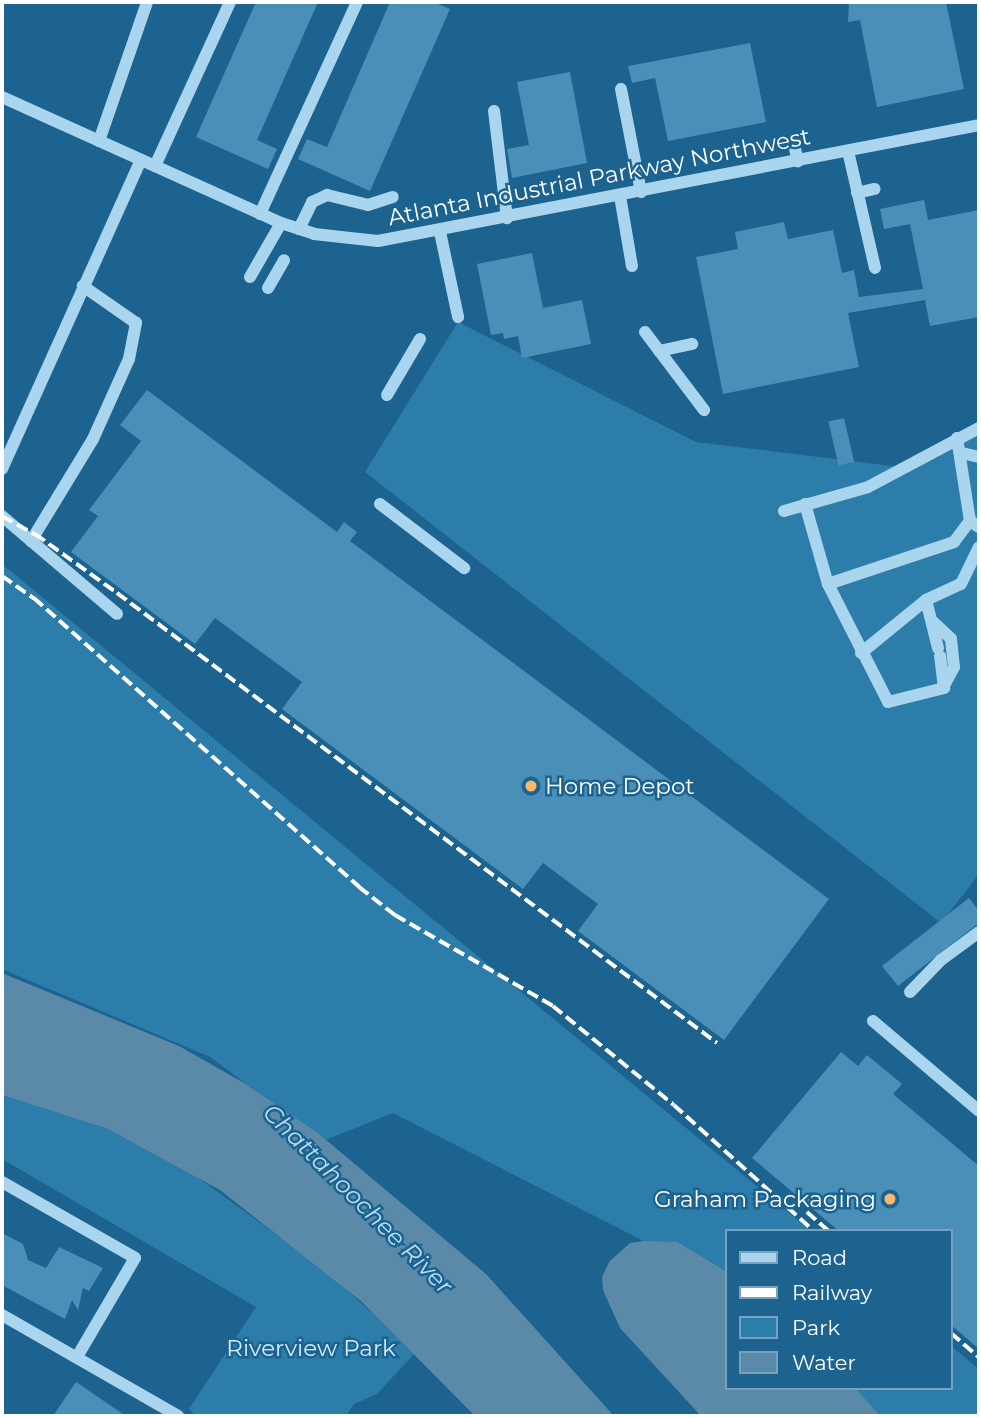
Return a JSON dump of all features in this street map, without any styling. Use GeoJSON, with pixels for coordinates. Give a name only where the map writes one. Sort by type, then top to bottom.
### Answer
{"type":"FeatureCollection","features":[{"type":"Feature","properties":{"kind":"street"},"geometry":{"type":"LineString","coordinates":[[99,141],[147,2]]}},
{"type":"Feature","properties":{"kind":"street"},"geometry":{"type":"LineString","coordinates":[[155,166],[230,2]]}},
{"type":"Feature","properties":{"kind":"street"},"geometry":{"type":"LineString","coordinates":[[260,214],[357,2]]}},
{"type":"Feature","properties":{"kind":"street"},"geometry":{"type":"LineString","coordinates":[[621,89],[641,192]]}},
{"type":"Feature","properties":{"kind":"street","name":"Atlanta Industrial Parkway Northwest"},"geometry":{"type":"LineString","coordinates":[[2,97],[281,223],[348,240],[378,241],[440,232],[979,125]]}},
{"type":"Feature","properties":{"kind":"street"},"geometry":{"type":"LineString","coordinates":[[494,111],[507,218]]}},
{"type":"Feature","properties":{"kind":"street"},"geometry":{"type":"LineString","coordinates":[[793,140],[797,161]]}},
{"type":"Feature","properties":{"kind":"street"},"geometry":{"type":"LineString","coordinates":[[848,151],[875,268]]}},
{"type":"Feature","properties":{"kind":"street"},"geometry":{"type":"LineString","coordinates":[[2,469],[141,160]]}},
{"type":"Feature","properties":{"kind":"street"},"geometry":{"type":"LineString","coordinates":[[857,193],[875,189]]}},
{"type":"Feature","properties":{"kind":"street"},"geometry":{"type":"LineString","coordinates":[[299,229],[312,202],[327,195],[368,205],[393,197]]}},
{"type":"Feature","properties":{"kind":"street"},"geometry":{"type":"LineString","coordinates":[[620,196],[632,266]]}},
{"type":"Feature","properties":{"kind":"street"},"geometry":{"type":"LineString","coordinates":[[250,277],[281,223]]}},
{"type":"Feature","properties":{"kind":"street"},"geometry":{"type":"LineString","coordinates":[[440,232],[458,317]]}},
{"type":"Feature","properties":{"kind":"street"},"geometry":{"type":"LineString","coordinates":[[268,288],[284,260]]}},
{"type":"Feature","properties":{"kind":"street"},"geometry":{"type":"LineString","coordinates":[[31,541],[93,439],[132,347],[136,323],[83,286]]}},
{"type":"Feature","properties":{"kind":"street"},"geometry":{"type":"LineString","coordinates":[[645,332],[705,410]]}},
{"type":"Feature","properties":{"kind":"street"},"geometry":{"type":"LineString","coordinates":[[387,396],[419,339]]}},
{"type":"Feature","properties":{"kind":"street"},"geometry":{"type":"LineString","coordinates":[[659,351],[692,344]]}},
{"type":"Feature","properties":{"kind":"street"},"geometry":{"type":"LineString","coordinates":[[784,512],[868,487],[979,428]]}},
{"type":"Feature","properties":{"kind":"street"},"geometry":{"type":"LineString","coordinates":[[828,584],[954,542],[975,524],[957,438]]}},
{"type":"Feature","properties":{"kind":"street"},"geometry":{"type":"LineString","coordinates":[[962,453],[979,457]]}},
{"type":"Feature","properties":{"kind":"street"},"geometry":{"type":"LineString","coordinates":[[380,504],[464,568]]}},
{"type":"Feature","properties":{"kind":"street"},"geometry":{"type":"LineString","coordinates":[[805,504],[828,584],[888,702],[944,688]]}},
{"type":"Feature","properties":{"kind":"street"},"geometry":{"type":"LineString","coordinates":[[2,516],[117,614]]}},
{"type":"Feature","properties":{"kind":"street"},"geometry":{"type":"LineString","coordinates":[[861,653],[926,600],[961,584],[978,552]]}},
{"type":"Feature","properties":{"kind":"street"},"geometry":{"type":"LineString","coordinates":[[926,600],[939,652],[944,688]]}},
{"type":"Feature","properties":{"kind":"street"},"geometry":{"type":"LineString","coordinates":[[931,621],[951,639],[954,667],[944,688]]}},
{"type":"Feature","properties":{"kind":"street"},"geometry":{"type":"LineString","coordinates":[[910,992],[941,960],[979,932]]}},
{"type":"Feature","properties":{"kind":"street"},"geometry":{"type":"LineString","coordinates":[[873,1021],[979,1111]]}},
{"type":"Feature","properties":{"kind":"street"},"geometry":{"type":"LineString","coordinates":[[2,1182],[135,1258],[77,1357]]}},
{"type":"Feature","properties":{"kind":"street"},"geometry":{"type":"LineString","coordinates":[[2,1315],[178,1416]]}},
{"type":"Feature","properties":{"kind":"green space"},"geometry":{"type":"Polygon","coordinates":[[[458,322],[696,442],[900,467],[979,434],[979,874],[941,923],[365,472],[458,322]]]}},
{"type":"Feature","properties":{"kind":"green space"},"geometry":{"type":"Polygon","coordinates":[[[2,564],[809,1229],[726,1229],[726,1287],[716,1278],[393,1113],[323,1141],[210,1057],[2,969],[2,564]]]}},
{"type":"Feature","properties":{"kind":"green space","name":"Riverview Park"},"geometry":{"type":"Polygon","coordinates":[[[2,1095],[108,1129],[189,1171],[321,1267],[416,1352],[377,1394],[354,1404],[346,1416],[196,1416],[189,1409],[256,1307],[2,1159],[2,1095]]]}},
{"type":"Feature","properties":{"kind":"green space"},"geometry":{"type":"Polygon","coordinates":[[[953,1348],[979,1369],[979,1416],[863,1416],[836,1390],[953,1390],[953,1348]]]}},
{"type":"Feature","properties":{"kind":"water","name":"Chattahoochee River"},"geometry":{"type":"Polygon","coordinates":[[[2,973],[179,1046],[244,1083],[319,1134],[486,1274],[614,1416],[475,1416],[362,1302],[220,1190],[108,1129],[2,1095],[2,973]]]}},
{"type":"Feature","properties":{"kind":"water"},"geometry":{"type":"Polygon","coordinates":[[[677,1242],[726,1271],[726,1390],[857,1390],[880,1416],[701,1416],[620,1328],[603,1290],[602,1277],[609,1262],[630,1243],[677,1242]]]}},
{"type":"Feature","properties":{"kind":"building"},"geometry":{"type":"Polygon","coordinates":[[[256,2],[318,2],[257,140],[277,149],[268,169],[196,137],[256,2]]]}},
{"type":"Feature","properties":{"kind":"building"},"geometry":{"type":"Polygon","coordinates":[[[390,2],[433,2],[450,9],[370,191],[298,159],[307,139],[327,147],[390,2]]]}},
{"type":"Feature","properties":{"kind":"building"},"geometry":{"type":"Polygon","coordinates":[[[849,2],[946,2],[964,89],[877,107],[860,20],[848,22],[849,2]]]}},
{"type":"Feature","properties":{"kind":"building"},"geometry":{"type":"Polygon","coordinates":[[[750,43],[766,122],[668,141],[655,78],[632,83],[628,66],[750,43]]]}},
{"type":"Feature","properties":{"kind":"building"},"geometry":{"type":"Polygon","coordinates":[[[570,72],[587,163],[512,178],[507,149],[529,145],[517,82],[570,72]]]}},
{"type":"Feature","properties":{"kind":"building"},"geometry":{"type":"Polygon","coordinates":[[[924,200],[928,220],[979,210],[979,317],[930,326],[925,300],[848,313],[859,367],[723,394],[696,257],[738,249],[735,232],[784,222],[788,239],[833,230],[842,273],[854,270],[859,297],[923,289],[910,224],[884,229],[880,209],[924,200]]]}},
{"type":"Feature","properties":{"kind":"building"},"geometry":{"type":"Polygon","coordinates":[[[532,253],[543,308],[582,300],[591,344],[522,358],[518,336],[504,339],[503,333],[491,335],[477,264],[532,253]]]}},
{"type":"Feature","properties":{"kind":"building","name":"Home Depot"},"geometry":{"type":"Polygon","coordinates":[[[147,390],[337,532],[344,522],[357,532],[350,541],[829,899],[724,1040],[578,931],[598,904],[543,863],[523,889],[282,709],[302,682],[215,618],[195,644],[71,552],[98,516],[89,510],[141,441],[120,425],[147,390]]]}},
{"type":"Feature","properties":{"kind":"building"},"geometry":{"type":"Polygon","coordinates":[[[844,418],[854,462],[839,465],[828,422],[844,418]]]}},
{"type":"Feature","properties":{"kind":"building"},"geometry":{"type":"Polygon","coordinates":[[[969,898],[979,911],[979,923],[898,986],[882,966],[969,898]]]}},
{"type":"Feature","properties":{"kind":"building","name":"Graham Packaging"},"geometry":{"type":"Polygon","coordinates":[[[841,1052],[858,1066],[867,1055],[902,1084],[893,1094],[979,1166],[979,1349],[953,1327],[953,1229],[837,1229],[752,1158],[841,1052]]]}},
{"type":"Feature","properties":{"kind":"building"},"geometry":{"type":"Polygon","coordinates":[[[2,1233],[23,1244],[28,1260],[46,1268],[59,1247],[103,1268],[89,1291],[83,1288],[78,1310],[72,1300],[65,1319],[2,1285],[2,1233]]]}},
{"type":"Feature","properties":{"kind":"building"},"geometry":{"type":"Polygon","coordinates":[[[76,1382],[126,1416],[53,1416],[76,1382]]]}},
{"type":"Feature","properties":{"kind":"railway"},"geometry":{"type":"LineString","coordinates":[[2,516],[35,534],[117,593],[717,1043]]}},
{"type":"Feature","properties":{"kind":"railway"},"geometry":{"type":"LineString","coordinates":[[2,576],[34,598],[359,887],[395,915],[553,1006],[674,1105],[812,1229]]}},
{"type":"Feature","properties":{"kind":"railway"},"geometry":{"type":"LineString","coordinates":[[807,1212],[827,1229]]}},
{"type":"Feature","properties":{"kind":"railway"},"geometry":{"type":"LineString","coordinates":[[953,1335],[979,1357]]}},
{"type":"Feature","properties":{"kind":"place","name":"Home Depot"},"geometry":{"type":"Point","coordinates":[531,786]}},
{"type":"Feature","properties":{"kind":"place","name":"Graham Packaging"},"geometry":{"type":"Point","coordinates":[890,1199]}}]}
